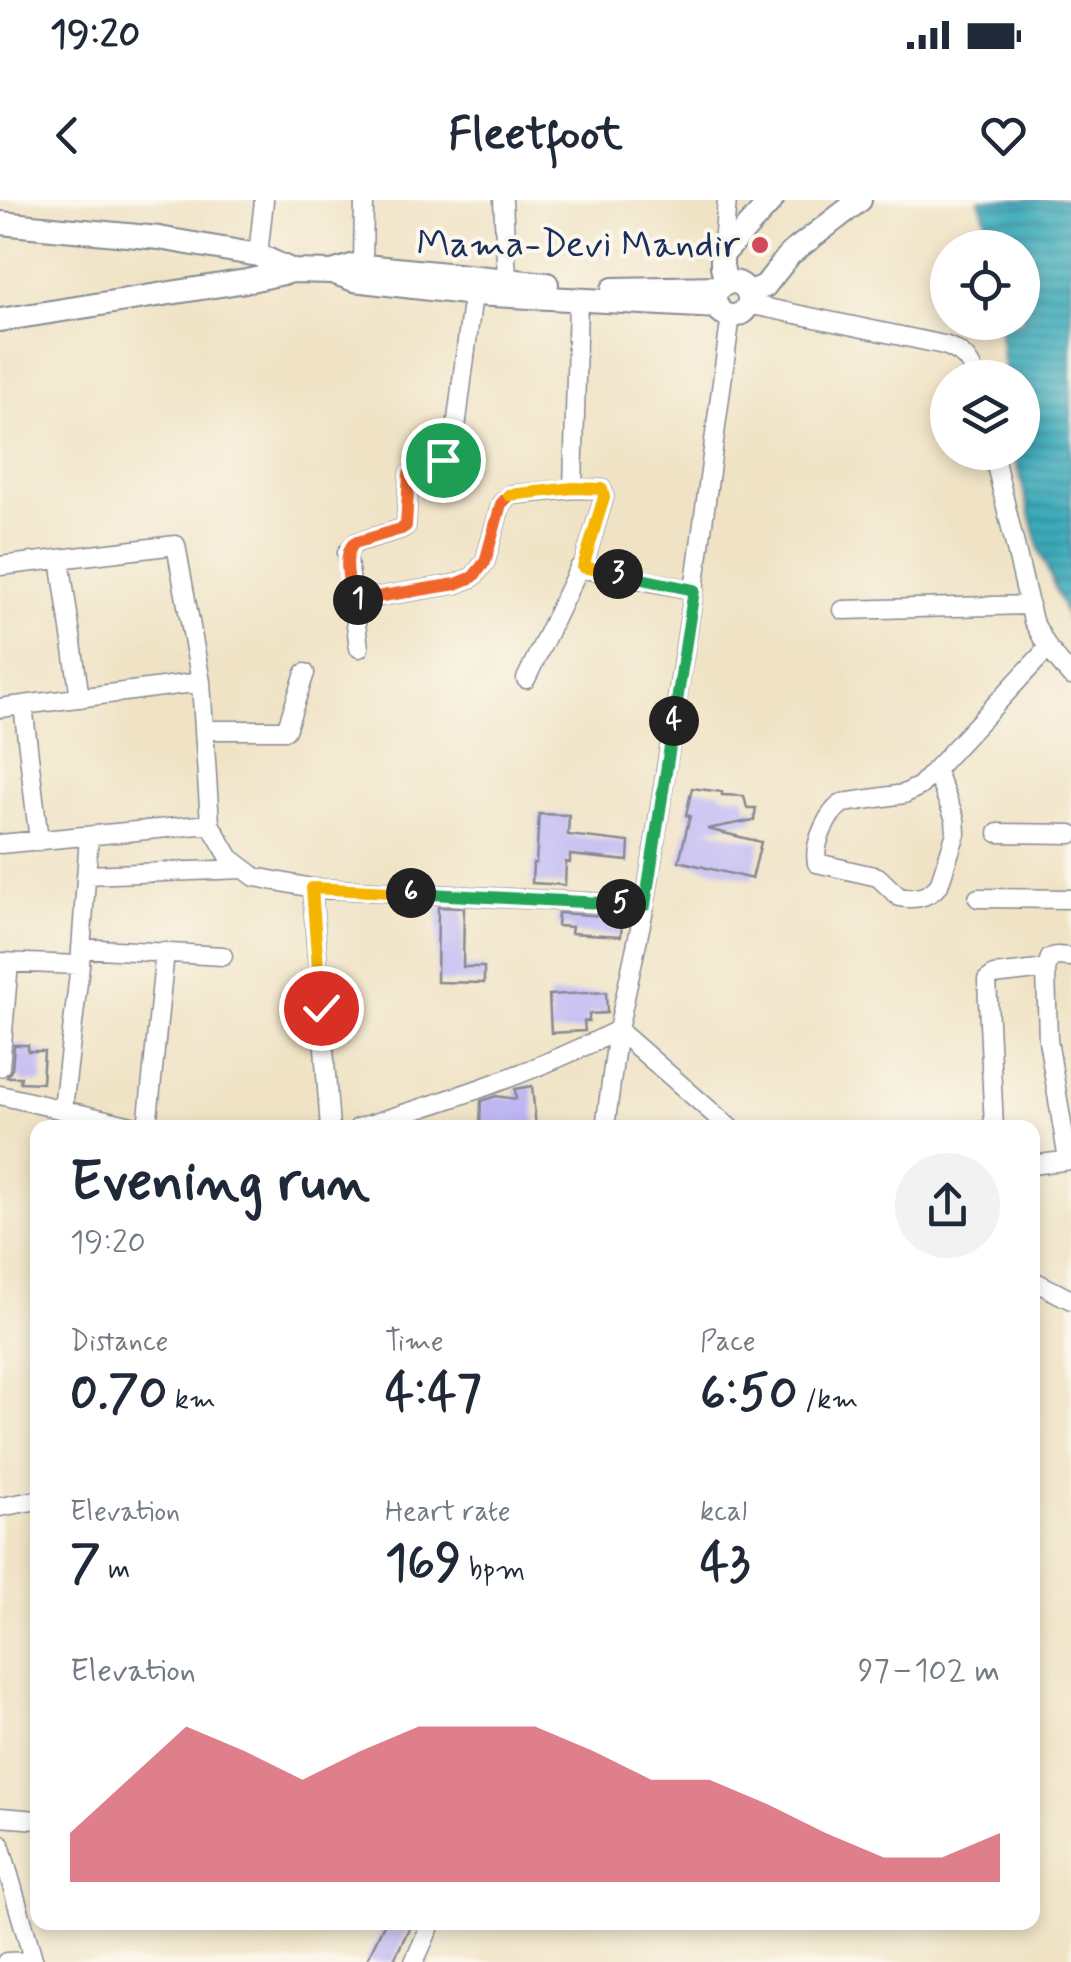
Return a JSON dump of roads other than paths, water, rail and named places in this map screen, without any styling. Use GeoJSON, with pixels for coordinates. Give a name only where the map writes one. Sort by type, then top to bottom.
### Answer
{"type":"FeatureCollection","features":[{"type":"Feature","properties":{"kind":"main road"},"geometry":{"type":"LineString","coordinates":[[730,289],[772,200]]}},
{"type":"Feature","properties":{"kind":"main road"},"geometry":{"type":"LineString","coordinates":[[332,272],[354,280],[472,294],[578,301],[764,286],[790,254],[860,200]]}},
{"type":"Feature","properties":{"kind":"main road"},"geometry":{"type":"LineString","coordinates":[[0,222],[159,238],[258,255],[293,271]]}},
{"type":"Feature","properties":{"kind":"main road"},"geometry":{"type":"LineString","coordinates":[[0,320],[246,282],[293,271],[332,272],[355,265],[600,289],[730,289]]}},
{"type":"Feature","properties":{"kind":"street"},"geometry":{"type":"LineString","coordinates":[[258,255],[264,200]]}},
{"type":"Feature","properties":{"kind":"street"},"geometry":{"type":"LineString","coordinates":[[364,200],[364,266]]}},
{"type":"Feature","properties":{"kind":"street"},"geometry":{"type":"LineString","coordinates":[[504,200],[507,279]]}},
{"type":"Feature","properties":{"kind":"street"},"geometry":{"type":"LineString","coordinates":[[606,1120],[618,1030],[645,905],[694,590],[730,289],[727,200]]}},
{"type":"Feature","properties":{"kind":"street"},"geometry":{"type":"LineString","coordinates":[[730,289],[944,344],[968,360]]}},
{"type":"Feature","properties":{"kind":"street"},"geometry":{"type":"LineString","coordinates":[[359,648],[347,559],[350,547],[406,526],[409,474],[419,466],[450,455],[472,294]]}},
{"type":"Feature","properties":{"kind":"street"},"geometry":{"type":"LineString","coordinates":[[573,488],[578,301]]}},
{"type":"Feature","properties":{"kind":"street"},"geometry":{"type":"LineString","coordinates":[[997,470],[1034,621],[1048,648],[1071,676]]}},
{"type":"Feature","properties":{"kind":"street"},"geometry":{"type":"LineString","coordinates":[[352,601],[465,582],[485,562],[501,504],[510,494],[573,488],[597,488],[604,492],[583,567]]}},
{"type":"Feature","properties":{"kind":"street"},"geometry":{"type":"LineString","coordinates":[[0,566],[176,545],[200,682],[210,824],[230,858],[255,877],[312,888],[645,905]]}},
{"type":"Feature","properties":{"kind":"street"},"geometry":{"type":"LineString","coordinates":[[60,559],[80,698]]}},
{"type":"Feature","properties":{"kind":"street"},"geometry":{"type":"LineString","coordinates":[[526,679],[577,569],[583,567],[694,590]]}},
{"type":"Feature","properties":{"kind":"street"},"geometry":{"type":"LineString","coordinates":[[843,610],[1030,606]]}},
{"type":"Feature","properties":{"kind":"street"},"geometry":{"type":"LineString","coordinates":[[936,772],[956,832],[934,891],[919,898],[899,897],[878,878],[817,863],[815,852],[836,807],[913,791],[936,772],[1048,648]]}},
{"type":"Feature","properties":{"kind":"street"},"geometry":{"type":"LineString","coordinates":[[204,730],[286,730],[304,674]]}},
{"type":"Feature","properties":{"kind":"street"},"geometry":{"type":"LineString","coordinates":[[0,708],[200,682]]}},
{"type":"Feature","properties":{"kind":"street"},"geometry":{"type":"LineString","coordinates":[[23,705],[40,842]]}},
{"type":"Feature","properties":{"kind":"street"},"geometry":{"type":"LineString","coordinates":[[0,844],[210,824]]}},
{"type":"Feature","properties":{"kind":"street"},"geometry":{"type":"LineString","coordinates":[[998,833],[1071,834]]}},
{"type":"Feature","properties":{"kind":"street"},"geometry":{"type":"LineString","coordinates":[[63,1108],[90,836]]}},
{"type":"Feature","properties":{"kind":"street"},"geometry":{"type":"LineString","coordinates":[[86,875],[244,869]]}},
{"type":"Feature","properties":{"kind":"street"},"geometry":{"type":"LineString","coordinates":[[312,888],[329,1120]]}},
{"type":"Feature","properties":{"kind":"street"},"geometry":{"type":"LineString","coordinates":[[978,898],[1071,900]]}},
{"type":"Feature","properties":{"kind":"street"},"geometry":{"type":"LineString","coordinates":[[145,1120],[165,952]]}},
{"type":"Feature","properties":{"kind":"street"},"geometry":{"type":"LineString","coordinates":[[0,1067],[4,962],[165,952],[223,956]]}},
{"type":"Feature","properties":{"kind":"street"},"geometry":{"type":"LineString","coordinates":[[1040,1164],[1070,1160],[1048,1040],[1046,969],[1050,958],[1071,957]]}},
{"type":"Feature","properties":{"kind":"street"},"geometry":{"type":"LineString","coordinates":[[994,1120],[987,980],[994,974],[1046,969]]}},
{"type":"Feature","properties":{"kind":"street"},"geometry":{"type":"LineString","coordinates":[[384,1120],[453,1099],[618,1030]]}},
{"type":"Feature","properties":{"kind":"street"},"geometry":{"type":"LineString","coordinates":[[618,1030],[721,1120]]}},
{"type":"Feature","properties":{"kind":"street"},"geometry":{"type":"LineString","coordinates":[[0,1094],[112,1120]]}},
{"type":"Feature","properties":{"kind":"street"},"geometry":{"type":"LineString","coordinates":[[1040,1284],[1071,1300]]}},
{"type":"Feature","properties":{"kind":"street"},"geometry":{"type":"LineString","coordinates":[[0,1507],[30,1501]]}},
{"type":"Feature","properties":{"kind":"street"},"geometry":{"type":"LineString","coordinates":[[0,1817],[30,1819]]}},
{"type":"Feature","properties":{"kind":"street"},"geometry":{"type":"LineString","coordinates":[[0,1844],[34,1961],[6,1962]]}},
{"type":"Feature","properties":{"kind":"street"},"geometry":{"type":"LineString","coordinates":[[414,1962],[428,1930]]}},
{"type":"Feature","properties":{"kind":"water"},"geometry":{"type":"Polygon","coordinates":[[[979,200],[1071,200],[1071,627],[1040,551],[1018,470],[1040,470],[1040,360],[1003,360],[1001,340],[1040,340],[1040,230],[987,230],[979,200]]]}},
{"type":"Feature","properties":{"kind":"place","name":"Mama-Devi Mandir"},"geometry":{"type":"Point","coordinates":[760,245]}}]}
